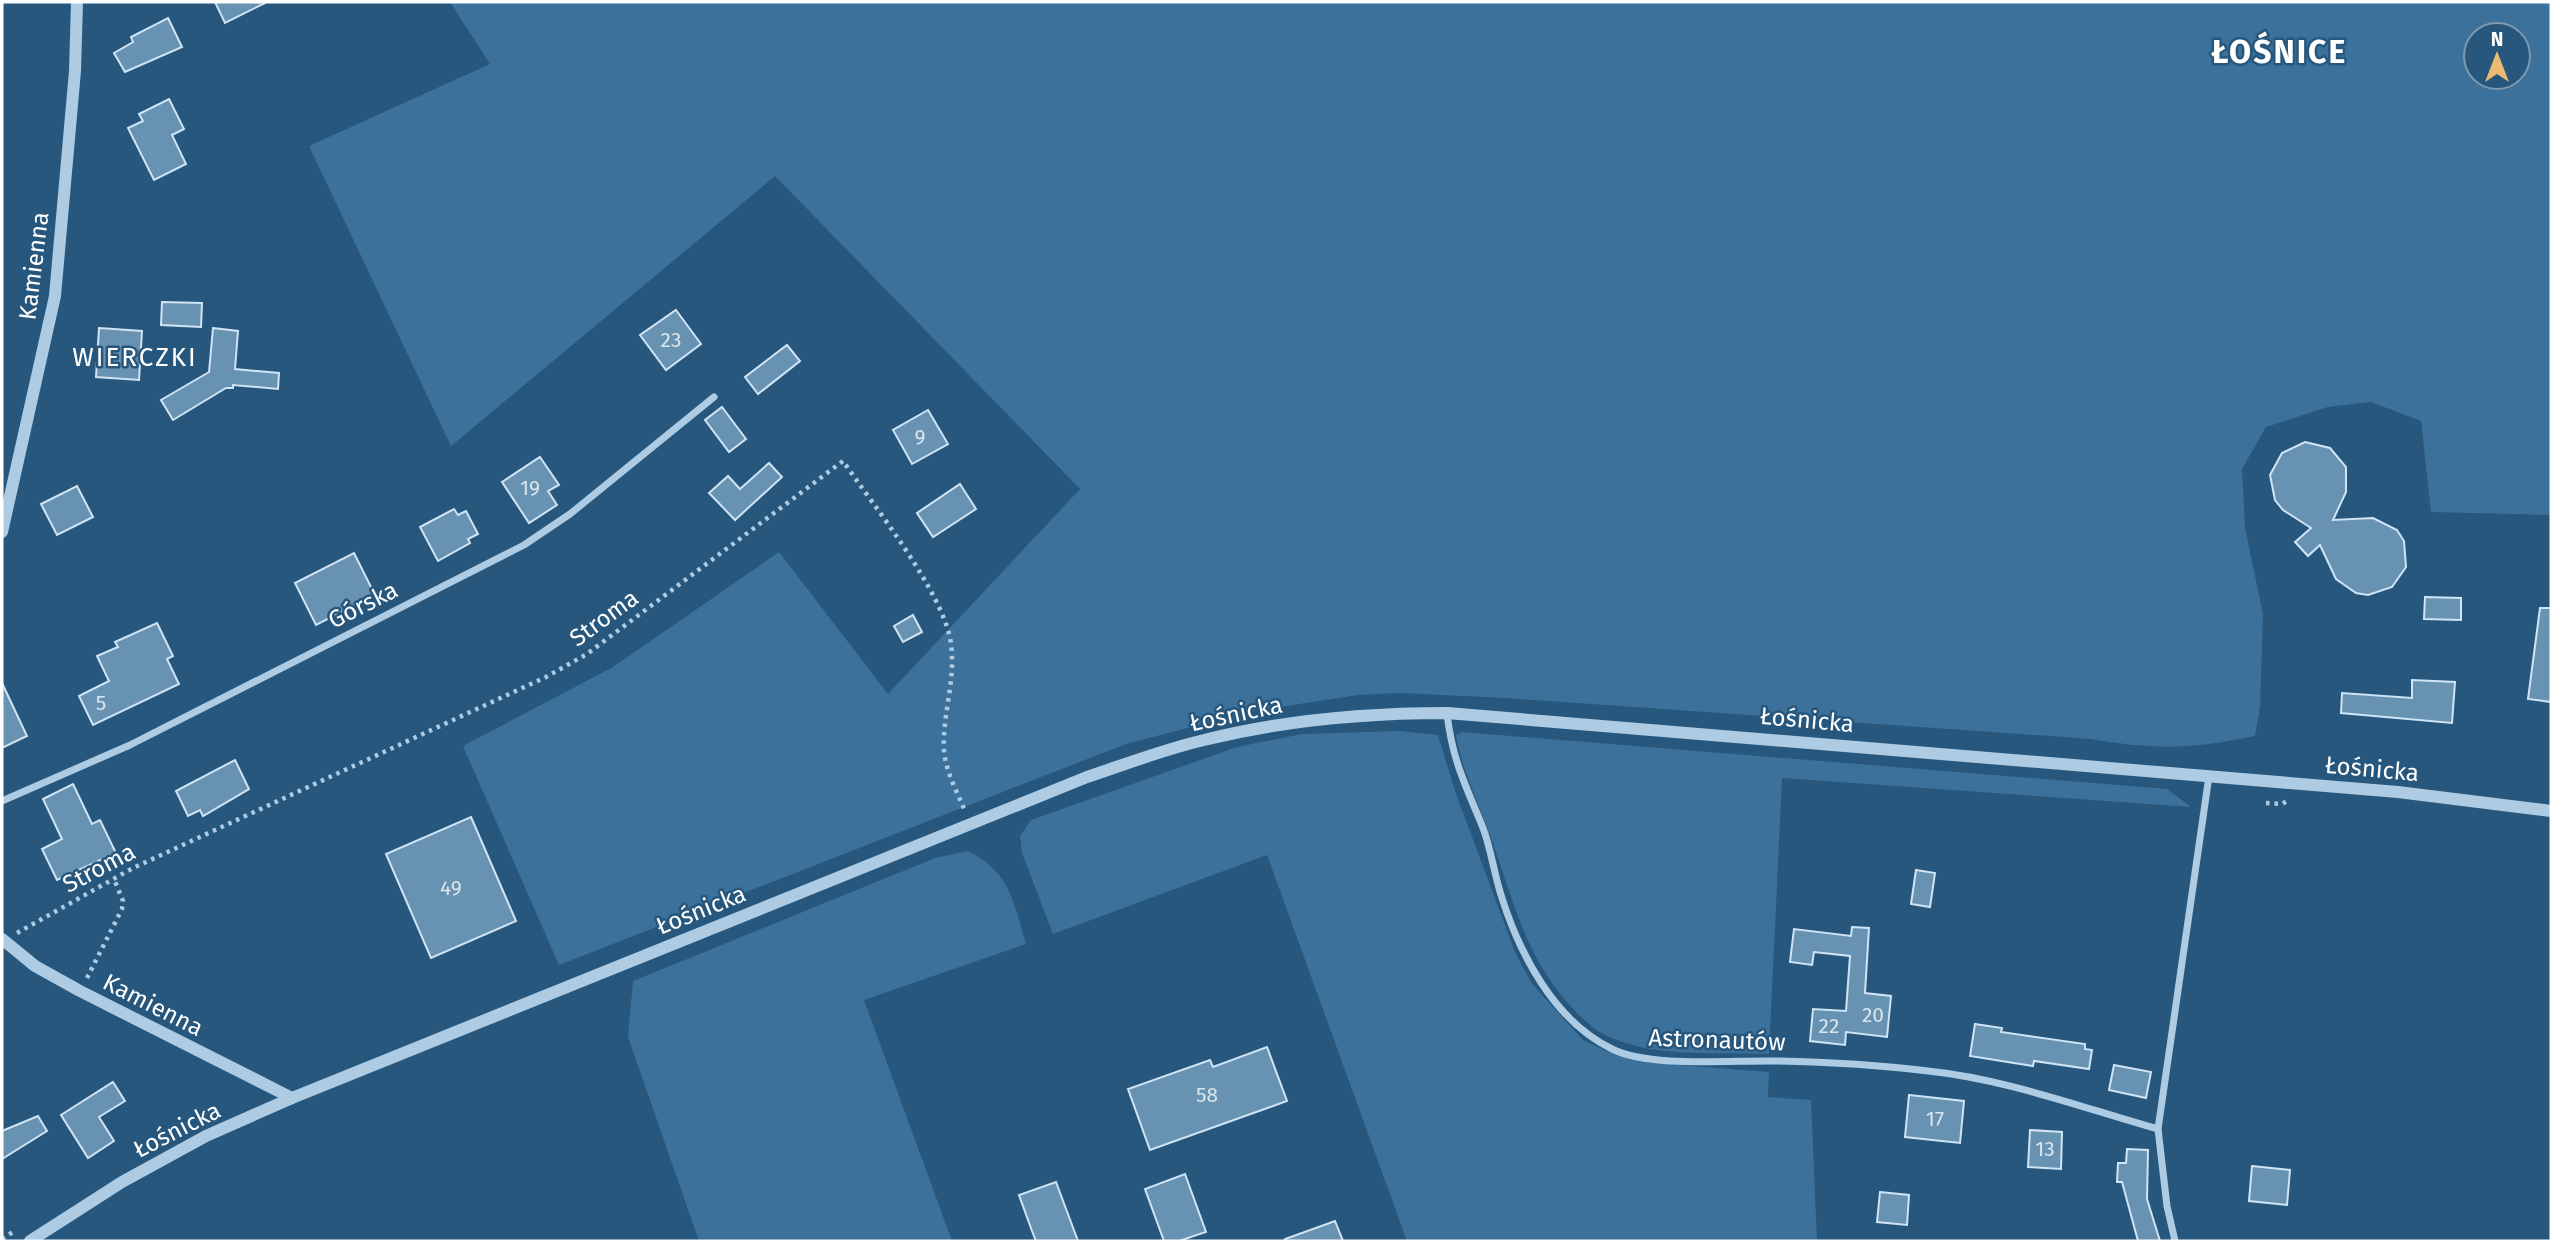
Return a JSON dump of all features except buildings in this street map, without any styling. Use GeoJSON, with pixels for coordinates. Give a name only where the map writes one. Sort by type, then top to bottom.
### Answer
{"type":"FeatureCollection","features":[{"type":"Feature","properties":{"kind":"street","name":"Kamienna"},"geometry":{"type":"LineString","coordinates":[[2,532],[55,296],[75,71],[77,2]]}},
{"type":"Feature","properties":{"kind":"street","name":"Górska"},"geometry":{"type":"LineString","coordinates":[[2,801],[130,745],[524,545],[570,514],[713,397]]}},
{"type":"Feature","properties":{"kind":"street","name":"Łośnicka"},"geometry":{"type":"LineString","coordinates":[[30,1241],[122,1182],[206,1136],[292,1098],[1087,777],[1203,740],[1289,723],[1391,713],[1447,713],[2398,792],[2551,811]]}},
{"type":"Feature","properties":{"kind":"street","name":"Astronautów"},"geometry":{"type":"LineString","coordinates":[[1447,713],[1457,770],[1483,830],[1501,895],[1524,958],[1555,999],[1585,1032],[1614,1051],[1654,1060],[1777,1061],[1928,1071],[1978,1079],[2158,1129]]}},
{"type":"Feature","properties":{"kind":"street"},"geometry":{"type":"LineString","coordinates":[[2175,1241],[2167,1206],[2158,1129],[2209,776]]}},
{"type":"Feature","properties":{"kind":"street","name":"Kamienna"},"geometry":{"type":"LineString","coordinates":[[3,940],[35,966],[80,991],[292,1098]]}},
{"type":"Feature","properties":{"kind":"path","name":"Stroma"},"geometry":{"type":"LineString","coordinates":[[3,940],[114,879],[546,677],[577,660],[843,461],[940,606],[951,641],[953,666],[944,752],[950,777],[970,824]]}},
{"type":"Feature","properties":{"kind":"path"},"geometry":{"type":"LineString","coordinates":[[80,991],[122,909],[123,901],[114,879]]}},
{"type":"Feature","properties":{"kind":"shaded area"},"geometry":{"type":"Polygon","coordinates":[[[450,2],[2551,2],[2551,515],[2431,512],[2421,421],[2371,402],[2328,407],[2266,427],[2242,469],[2245,528],[2263,614],[2260,707],[2255,736],[2193,746],[2154,746],[2091,739],[1505,698],[1401,693],[1358,695],[1253,711],[1126,744],[559,965],[463,746],[613,667],[779,552],[888,694],[1080,489],[775,176],[451,446],[309,146],[490,64],[450,2]]]}},
{"type":"Feature","properties":{"kind":"shaded area"},"geometry":{"type":"Polygon","coordinates":[[[1400,731],[1438,735],[1456,794],[1515,952],[1532,984],[1583,1040],[1615,1055],[1641,1062],[1769,1072],[1768,1097],[1811,1100],[1817,1241],[1407,1241],[1267,855],[1053,934],[1022,853],[1020,836],[1031,820],[1237,747],[1302,734],[1400,731]]]}},
{"type":"Feature","properties":{"kind":"shaded area"},"geometry":{"type":"Polygon","coordinates":[[[1462,732],[2167,789],[2191,807],[1782,778],[1769,1054],[1649,1049],[1612,1038],[1587,1023],[1567,1002],[1539,962],[1519,920],[1462,760],[1456,735],[1462,732]]]}},
{"type":"Feature","properties":{"kind":"shaded area"},"geometry":{"type":"Polygon","coordinates":[[[968,851],[1002,879],[1013,901],[1026,944],[864,1000],[952,1241],[699,1241],[628,1037],[633,981],[935,858],[968,851]]]}},
{"type":"Feature","properties":{"kind":"district","name":"ŁOŚNICE"},"geometry":{"type":"Point","coordinates":[2279,52]}},
{"type":"Feature","properties":{"kind":"district","name":"WIERCZKI"},"geometry":{"type":"Point","coordinates":[135,357]}}]}
